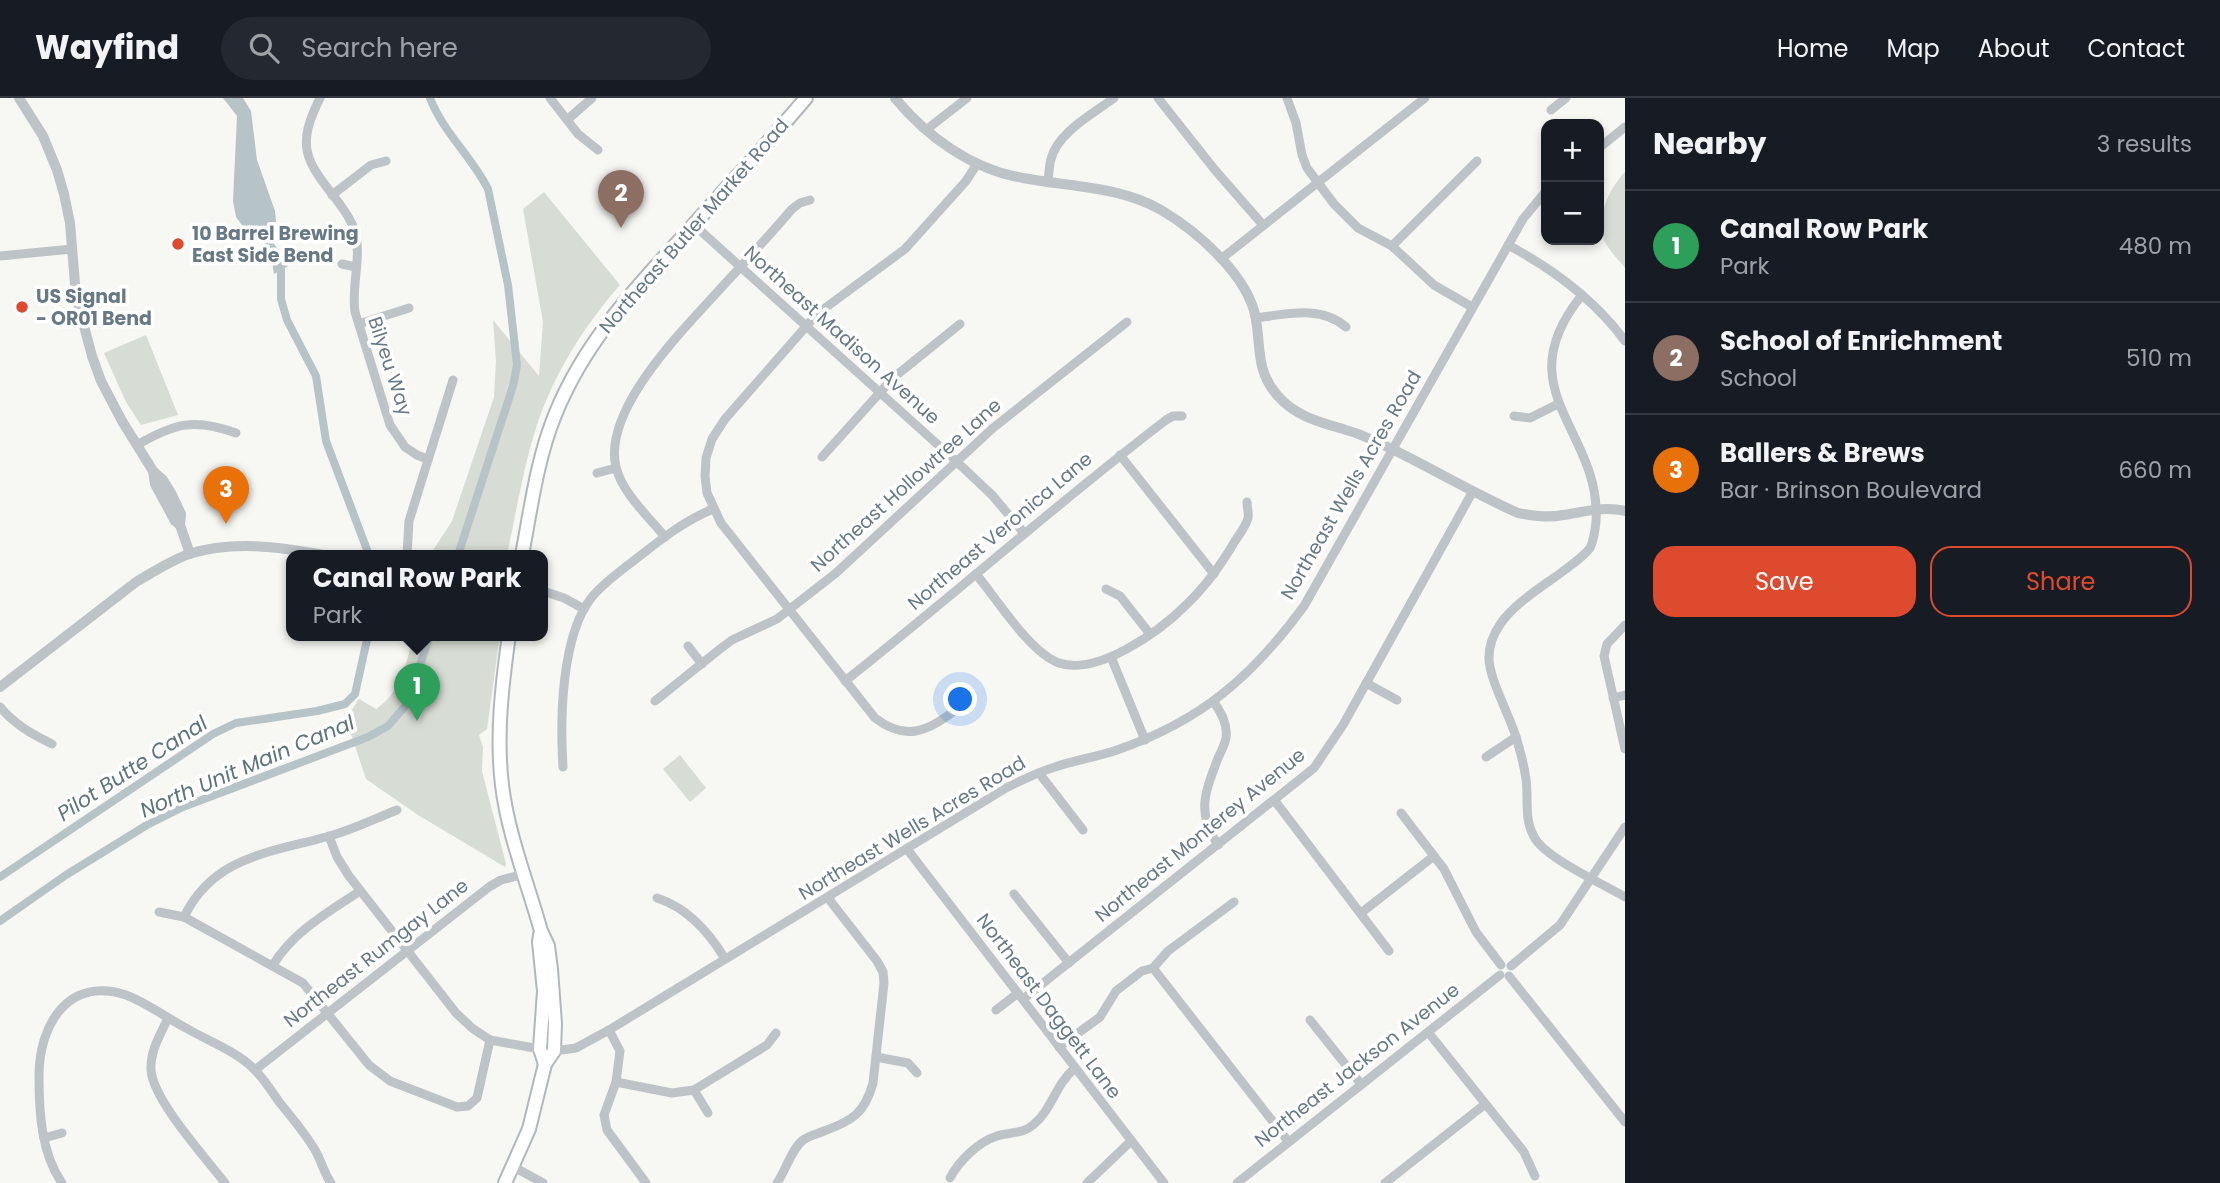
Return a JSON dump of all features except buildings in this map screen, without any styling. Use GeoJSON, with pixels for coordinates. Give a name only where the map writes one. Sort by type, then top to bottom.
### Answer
{"type":"FeatureCollection","features":[{"type":"Feature","properties":{"kind":"main road","name":"Northeast Butler Market Road"},"geometry":{"type":"LineString","coordinates":[[523,550],[540,462],[555,416],[572,377],[586,354],[621,306],[806,98]]}},
{"type":"Feature","properties":{"kind":"main road"},"geometry":{"type":"LineString","coordinates":[[505,1183],[514,1167],[536,1107],[555,1024],[548,946],[540,937],[506,808],[499,750],[500,712],[508,641]]}},
{"type":"Feature","properties":{"kind":"street"},"geometry":{"type":"LineString","coordinates":[[19,98],[43,136],[57,170],[70,223],[76,296],[92,356],[110,400],[153,471],[163,480],[176,503],[190,554]]}},
{"type":"Feature","properties":{"kind":"street","name":"Bilyeu Way"},"geometry":{"type":"LineString","coordinates":[[320,98],[306,129],[306,145],[312,169],[348,215],[355,231],[353,300],[390,425],[405,447],[428,459]]}},
{"type":"Feature","properties":{"kind":"street"},"geometry":{"type":"LineString","coordinates":[[550,98],[578,134],[598,150]]}},
{"type":"Feature","properties":{"kind":"street"},"geometry":{"type":"LineString","coordinates":[[567,120],[592,98]]}},
{"type":"Feature","properties":{"kind":"street"},"geometry":{"type":"LineString","coordinates":[[895,98],[948,148],[977,164],[1021,178],[1116,191],[1141,200],[1178,221],[1221,259],[1249,296],[1256,318],[1260,362],[1266,380],[1291,409],[1309,419],[1348,430],[1392,449],[1518,513],[1539,517],[1597,509],[1625,511]]}},
{"type":"Feature","properties":{"kind":"street"},"geometry":{"type":"LineString","coordinates":[[926,130],[967,98]]}},
{"type":"Feature","properties":{"kind":"street"},"geometry":{"type":"LineString","coordinates":[[1048,181],[1056,146],[1065,135],[1114,98]]}},
{"type":"Feature","properties":{"kind":"street"},"geometry":{"type":"LineString","coordinates":[[1158,98],[1263,225]]}},
{"type":"Feature","properties":{"kind":"street"},"geometry":{"type":"LineString","coordinates":[[1287,98],[1296,123],[1302,155],[1317,183],[1352,222],[1392,246],[1434,285],[1472,307]]}},
{"type":"Feature","properties":{"kind":"street"},"geometry":{"type":"LineString","coordinates":[[1550,110],[1566,98]]}},
{"type":"Feature","properties":{"kind":"street"},"geometry":{"type":"LineString","coordinates":[[1221,259],[1420,99]]}},
{"type":"Feature","properties":{"kind":"street"},"geometry":{"type":"LineString","coordinates":[[1604,144],[1625,127]]}},
{"type":"Feature","properties":{"kind":"street"},"geometry":{"type":"LineString","coordinates":[[1392,246],[1476,160]]}},
{"type":"Feature","properties":{"kind":"street"},"geometry":{"type":"LineString","coordinates":[[332,195],[371,165],[386,161]]}},
{"type":"Feature","properties":{"kind":"street"},"geometry":{"type":"LineString","coordinates":[[954,711],[939,723],[923,730],[898,731],[886,727],[875,718],[721,523],[713,509],[705,476],[706,458],[712,439],[725,419],[830,303],[905,248],[966,181],[977,164]]}},
{"type":"Feature","properties":{"kind":"street","name":"Northeast Wells Acres Road"},"geometry":{"type":"LineString","coordinates":[[547,1050],[576,1048],[609,1030],[1006,788],[1039,773],[1145,740],[1174,727],[1214,702],[1253,668],[1280,639],[1304,606],[1523,219],[1541,197]]}},
{"type":"Feature","properties":{"kind":"street"},"geometry":{"type":"LineString","coordinates":[[665,537],[629,492],[616,468],[614,452],[617,430],[634,396],[665,350],[792,209],[810,200]]}},
{"type":"Feature","properties":{"kind":"street","name":"Northeast Madison Avenue"},"geometry":{"type":"LineString","coordinates":[[693,224],[957,462],[992,495],[1024,533]]}},
{"type":"Feature","properties":{"kind":"street"},"geometry":{"type":"LineString","coordinates":[[1508,245],[1551,270],[1582,295],[1625,341]]}},
{"type":"Feature","properties":{"kind":"street"},"geometry":{"type":"LineString","coordinates":[[0,256],[72,249]]}},
{"type":"Feature","properties":{"kind":"street"},"geometry":{"type":"LineString","coordinates":[[342,264],[356,267]]}},
{"type":"Feature","properties":{"kind":"street"},"geometry":{"type":"LineString","coordinates":[[1582,295],[1567,314],[1555,338],[1551,373],[1558,404],[1592,483],[1597,509],[1593,540],[1589,550],[1501,622],[1492,638],[1488,659],[1516,737],[1526,779],[1528,825],[1538,843],[1550,854],[1625,897]]}},
{"type":"Feature","properties":{"kind":"street"},"geometry":{"type":"LineString","coordinates":[[359,324],[409,308]]}},
{"type":"Feature","properties":{"kind":"street"},"geometry":{"type":"LineString","coordinates":[[1256,318],[1317,313],[1332,317],[1346,327]]}},
{"type":"Feature","properties":{"kind":"street","name":"Northeast Hollowtree Lane"},"geometry":{"type":"LineString","coordinates":[[655,701],[732,640],[765,626],[789,610],[856,556],[1014,410],[1127,322]]}},
{"type":"Feature","properties":{"kind":"street"},"geometry":{"type":"LineString","coordinates":[[822,457],[902,369],[960,324]]}},
{"type":"Feature","properties":{"kind":"street"},"geometry":{"type":"LineString","coordinates":[[407,550],[409,521],[453,380]]}},
{"type":"Feature","properties":{"kind":"street"},"geometry":{"type":"LineString","coordinates":[[1514,416],[1530,418],[1558,404]]}},
{"type":"Feature","properties":{"kind":"street","name":"Northeast Veronica Lane"},"geometry":{"type":"LineString","coordinates":[[845,681],[1120,455],[1166,420],[1173,416],[1182,416]]}},
{"type":"Feature","properties":{"kind":"street"},"geometry":{"type":"LineString","coordinates":[[137,445],[160,431],[183,424],[208,424],[236,433]]}},
{"type":"Feature","properties":{"kind":"street"},"geometry":{"type":"LineString","coordinates":[[1120,455],[1214,574]]}},
{"type":"Feature","properties":{"kind":"street"},"geometry":{"type":"LineString","coordinates":[[597,473],[616,468]]}},
{"type":"Feature","properties":{"kind":"street","name":"Northeast Monterey Avenue"},"geometry":{"type":"LineString","coordinates":[[996,1010],[1069,964],[1301,780],[1324,755],[1473,491]]}},
{"type":"Feature","properties":{"kind":"street"},"geometry":{"type":"LineString","coordinates":[[976,574],[1028,640],[1049,659],[1078,666],[1111,657],[1150,634],[1186,606],[1214,574],[1248,518],[1247,502]]}},
{"type":"Feature","properties":{"kind":"street"},"geometry":{"type":"LineString","coordinates":[[563,767],[560,726],[564,691],[575,628],[584,609],[603,586],[665,537],[694,517],[713,509]]}},
{"type":"Feature","properties":{"kind":"street"},"geometry":{"type":"LineString","coordinates":[[0,687],[136,582],[190,554],[252,546],[296,550]]}},
{"type":"Feature","properties":{"kind":"street"},"geometry":{"type":"LineString","coordinates":[[1106,589],[1120,596],[1150,634]]}},
{"type":"Feature","properties":{"kind":"street"},"geometry":{"type":"LineString","coordinates":[[548,593],[584,609]]}},
{"type":"Feature","properties":{"kind":"street"},"geometry":{"type":"LineString","coordinates":[[1625,625],[1607,644],[1604,656],[1625,749]]}},
{"type":"Feature","properties":{"kind":"street"},"geometry":{"type":"LineString","coordinates":[[688,646],[702,664]]}},
{"type":"Feature","properties":{"kind":"street"},"geometry":{"type":"LineString","coordinates":[[1111,657],[1145,740]]}},
{"type":"Feature","properties":{"kind":"street"},"geometry":{"type":"LineString","coordinates":[[1366,683],[1397,700]]}},
{"type":"Feature","properties":{"kind":"street"},"geometry":{"type":"LineString","coordinates":[[1613,698],[1625,695]]}},
{"type":"Feature","properties":{"kind":"street"},"geometry":{"type":"LineString","coordinates":[[1214,702],[1224,719],[1226,738],[1207,789],[1203,812],[1208,830],[1218,845]]}},
{"type":"Feature","properties":{"kind":"street"},"geometry":{"type":"LineString","coordinates":[[0,707],[24,730],[52,744]]}},
{"type":"Feature","properties":{"kind":"street"},"geometry":{"type":"LineString","coordinates":[[1486,757],[1516,737]]}},
{"type":"Feature","properties":{"kind":"street"},"geometry":{"type":"LineString","coordinates":[[1039,773],[1083,830]]}},
{"type":"Feature","properties":{"kind":"street"},"geometry":{"type":"LineString","coordinates":[[1275,801],[1389,951]]}},
{"type":"Feature","properties":{"kind":"street"},"geometry":{"type":"LineString","coordinates":[[184,917],[211,881],[237,862],[329,836],[397,810]]}},
{"type":"Feature","properties":{"kind":"street"},"geometry":{"type":"LineString","coordinates":[[1401,813],[1444,869],[1476,932],[1625,1122]]}},
{"type":"Feature","properties":{"kind":"street","name":"Northeast Jackson Avenue"},"geometry":{"type":"LineString","coordinates":[[1237,1183],[1560,925],[1625,827]]}},
{"type":"Feature","properties":{"kind":"street"},"geometry":{"type":"LineString","coordinates":[[329,836],[337,857],[360,891],[456,1013],[490,1040],[547,1050]]}},
{"type":"Feature","properties":{"kind":"street","name":"Northeast Daggett Lane"},"geometry":{"type":"LineString","coordinates":[[907,849],[1164,1183]]}},
{"type":"Feature","properties":{"kind":"street"},"geometry":{"type":"LineString","coordinates":[[1360,913],[1434,856]]}},
{"type":"Feature","properties":{"kind":"street","name":"Northeast Rumgay Lane"},"geometry":{"type":"LineString","coordinates":[[255,1070],[489,887],[500,880],[525,874]]}},
{"type":"Feature","properties":{"kind":"street"},"geometry":{"type":"LineString","coordinates":[[273,965],[303,930],[360,891]]}},
{"type":"Feature","properties":{"kind":"street"},"geometry":{"type":"LineString","coordinates":[[1014,894],[1069,964]]}},
{"type":"Feature","properties":{"kind":"street"},"geometry":{"type":"LineString","coordinates":[[657,898],[674,904],[701,926],[725,959]]}},
{"type":"Feature","properties":{"kind":"street"},"geometry":{"type":"LineString","coordinates":[[777,1183],[798,1145],[804,1139],[844,1124],[858,1113],[868,1100],[873,1083],[883,972],[828,898]]}},
{"type":"Feature","properties":{"kind":"street"},"geometry":{"type":"LineString","coordinates":[[1059,1047],[1100,1017],[1116,991],[1142,971],[1153,968],[1168,951],[1234,902]]}},
{"type":"Feature","properties":{"kind":"street"},"geometry":{"type":"LineString","coordinates":[[159,912],[184,917],[303,983],[381,1077],[457,1107],[468,1106],[477,1098],[490,1040]]}},
{"type":"Feature","properties":{"kind":"street"},"geometry":{"type":"LineString","coordinates":[[1153,968],[1288,1141]]}},
{"type":"Feature","properties":{"kind":"street"},"geometry":{"type":"LineString","coordinates":[[62,1183],[51,1166],[44,1138],[39,1095],[39,1060],[45,1035],[63,1005],[78,996],[101,991],[126,995],[227,1051],[255,1070],[312,1145],[331,1183]]}},
{"type":"Feature","properties":{"kind":"street"},"geometry":{"type":"LineString","coordinates":[[168,1018],[153,1050],[153,1079],[164,1103],[225,1183]]}},
{"type":"Feature","properties":{"kind":"street"},"geometry":{"type":"LineString","coordinates":[[1310,1020],[1361,1084]]}},
{"type":"Feature","properties":{"kind":"street"},"geometry":{"type":"LineString","coordinates":[[609,1030],[620,1051],[616,1082],[604,1115],[607,1130],[646,1183]]}},
{"type":"Feature","properties":{"kind":"street"},"geometry":{"type":"LineString","coordinates":[[1427,1032],[1524,1152],[1535,1176]]}},
{"type":"Feature","properties":{"kind":"street"},"geometry":{"type":"LineString","coordinates":[[616,1082],[672,1093],[694,1090],[766,1045],[776,1033]]}},
{"type":"Feature","properties":{"kind":"street"},"geometry":{"type":"LineString","coordinates":[[876,1057],[908,1063],[917,1073]]}},
{"type":"Feature","properties":{"kind":"street"},"geometry":{"type":"LineString","coordinates":[[950,1178],[958,1164],[988,1140],[1021,1132],[1032,1126],[1044,1115],[1057,1088],[1074,1069]]}},
{"type":"Feature","properties":{"kind":"street"},"geometry":{"type":"LineString","coordinates":[[694,1090],[708,1113]]}},
{"type":"Feature","properties":{"kind":"street"},"geometry":{"type":"LineString","coordinates":[[1385,1183],[1484,1105]]}},
{"type":"Feature","properties":{"kind":"street"},"geometry":{"type":"LineString","coordinates":[[44,1138],[62,1133]]}},
{"type":"Feature","properties":{"kind":"street"},"geometry":{"type":"LineString","coordinates":[[1087,1183],[1130,1142]]}},
{"type":"Feature","properties":{"kind":"street"},"geometry":{"type":"LineString","coordinates":[[514,1167],[543,1183]]}},
{"type":"Feature","properties":{"kind":"shaded area"},"geometry":{"type":"Polygon","coordinates":[[[223,98],[243,98],[251,111],[257,160],[275,211],[276,222],[270,237],[288,266],[274,274],[271,256],[264,242],[244,228],[236,217],[233,201],[237,116],[223,98]]]}},
{"type":"Feature","properties":{"kind":"shaded area"},"geometry":{"type":"Polygon","coordinates":[[[1625,172],[1625,268],[1604,240],[1604,209],[1614,186],[1625,172]]]}},
{"type":"Feature","properties":{"kind":"shaded area"},"geometry":{"type":"Polygon","coordinates":[[[544,192],[620,285],[594,317],[551,389],[527,459],[508,550],[433,550],[452,521],[494,397],[496,361],[493,320],[539,376],[543,322],[523,209],[544,192]]]}},
{"type":"Feature","properties":{"kind":"shaded area"},"geometry":{"type":"Polygon","coordinates":[[[146,335],[178,415],[141,425],[126,402],[104,353],[146,335]]]}},
{"type":"Feature","properties":{"kind":"shaded area"},"geometry":{"type":"Polygon","coordinates":[[[412,641],[499,641],[487,729],[479,735],[483,747],[482,771],[505,867],[418,815],[366,779],[344,713],[351,711],[359,699],[376,709],[385,702],[402,676],[412,641]]]}},
{"type":"Feature","properties":{"kind":"shaded area"},"geometry":{"type":"Polygon","coordinates":[[[680,755],[706,788],[690,802],[663,769],[680,755]]]}},
{"type":"Feature","properties":{"kind":"waterway","name":"North Unit Main Canal"},"geometry":{"type":"LineString","coordinates":[[430,98],[442,122],[488,189],[508,285],[517,365],[513,386],[460,550]]}},
{"type":"Feature","properties":{"kind":"waterway","name":"Pilot Butte Canal"},"geometry":{"type":"LineString","coordinates":[[277,260],[281,267],[281,299],[287,320],[316,376],[326,441],[367,550]]}},
{"type":"Feature","properties":{"kind":"waterway","name":"Pilot Butte Canal"},"geometry":{"type":"LineString","coordinates":[[0,877],[213,734],[236,723],[345,704],[355,694],[367,641]]}},
{"type":"Feature","properties":{"kind":"waterway","name":"North Unit Main Canal"},"geometry":{"type":"LineString","coordinates":[[0,921],[66,875],[147,825],[183,807],[368,737],[388,726],[407,704],[428,641]]}},
{"type":"Feature","properties":{"kind":"place","name":"School of Enrichment"},"geometry":{"type":"Point","coordinates":[621,228]}},
{"type":"Feature","properties":{"kind":"place","name":"10 Barrel Brewing East Side Bend"},"geometry":{"type":"Point","coordinates":[178,244]}},
{"type":"Feature","properties":{"kind":"place","name":"US Signal - OR01 Bend"},"geometry":{"type":"Point","coordinates":[22,307]}},
{"type":"Feature","properties":{"kind":"place","name":"Ballers & Brews"},"geometry":{"type":"Point","coordinates":[226,524]}},
{"type":"Feature","properties":{"kind":"place","name":"Canal Row Park"},"geometry":{"type":"Point","coordinates":[417,721]}}]}
